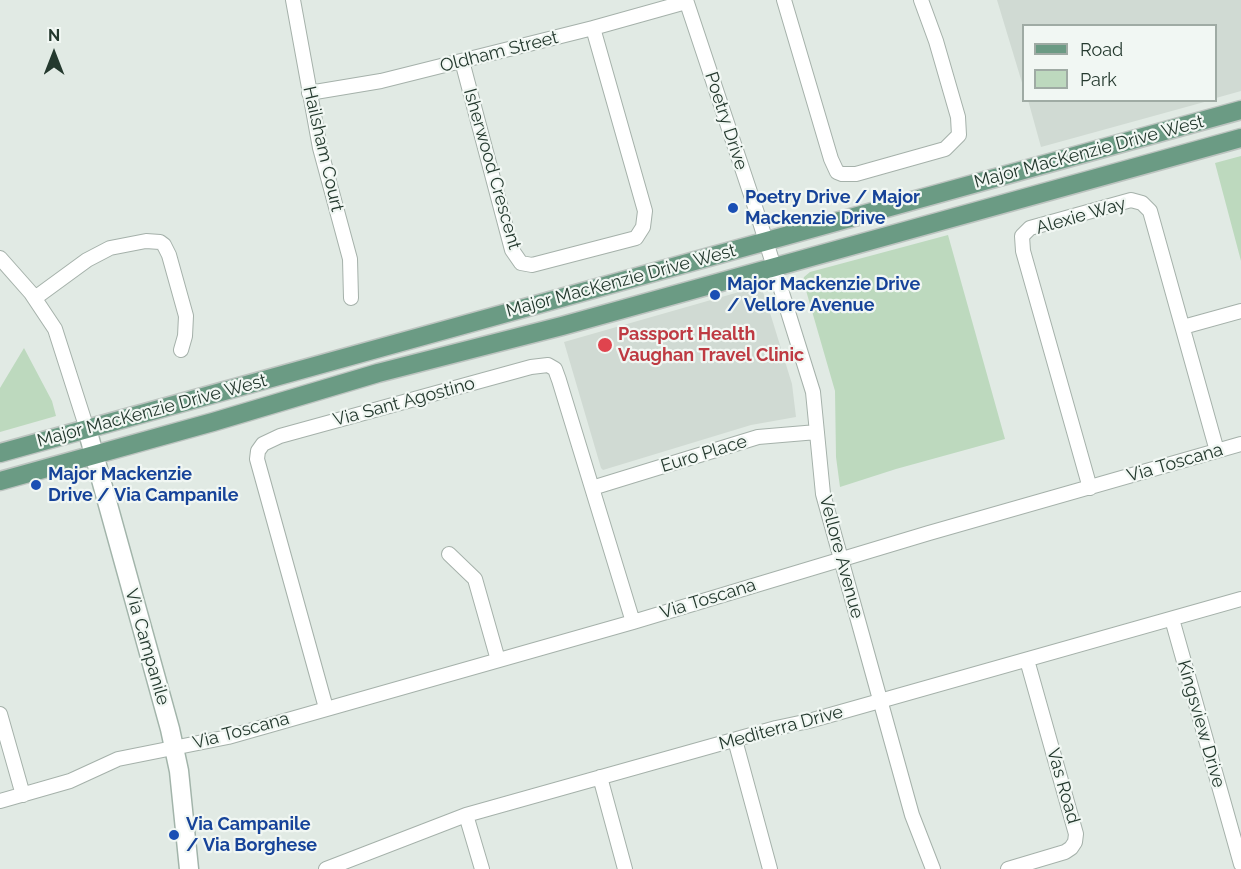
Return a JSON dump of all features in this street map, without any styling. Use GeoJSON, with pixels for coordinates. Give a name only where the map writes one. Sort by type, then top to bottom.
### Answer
{"type":"FeatureCollection","features":[{"type":"Feature","properties":{"kind":"main road","name":"Major MacKenzie Drive West"},"geometry":{"type":"LineString","coordinates":[[0,453],[1241,110]]}},
{"type":"Feature","properties":{"kind":"main road","name":"Major MacKenzie Drive West"},"geometry":{"type":"LineString","coordinates":[[0,481],[378,373],[562,327],[1241,138]]}},
{"type":"Feature","properties":{"kind":"street","name":"Hailsham Court"},"geometry":{"type":"LineString","coordinates":[[293,0],[320,148],[350,259],[351,298]]}},
{"type":"Feature","properties":{"kind":"street"},"geometry":{"type":"LineString","coordinates":[[784,0],[831,159],[837,172],[856,174],[945,149],[959,135],[958,117],[936,41],[921,0]]}},
{"type":"Feature","properties":{"kind":"street","name":"Oldham Street"},"geometry":{"type":"LineString","coordinates":[[309,93],[381,81],[593,28],[686,1]]}},
{"type":"Feature","properties":{"kind":"street","name":"Poetry Drive"},"geometry":{"type":"LineString","coordinates":[[686,1],[765,242]]}},
{"type":"Feature","properties":{"kind":"street","name":"Isherwood Crescent"},"geometry":{"type":"LineString","coordinates":[[462,61],[512,250],[521,263],[532,265],[636,238],[644,227],[645,211],[593,28]]}},
{"type":"Feature","properties":{"kind":"street","name":"Alexie Way"},"geometry":{"type":"LineString","coordinates":[[1090,488],[1023,251],[1022,237],[1030,228],[1131,200],[1142,202],[1150,211],[1217,451]]}},
{"type":"Feature","properties":{"kind":"street"},"geometry":{"type":"LineString","coordinates":[[35,298],[87,260],[110,248],[146,241],[160,242],[169,255],[186,316],[185,336],[181,350]]}},
{"type":"Feature","properties":{"kind":"street","name":"Vellore Avenue"},"geometry":{"type":"LineString","coordinates":[[765,242],[813,392],[823,494],[912,815],[933,869]]}},
{"type":"Feature","properties":{"kind":"street"},"geometry":{"type":"LineString","coordinates":[[0,258],[35,298],[55,329],[87,429]]}},
{"type":"Feature","properties":{"kind":"street"},"geometry":{"type":"LineString","coordinates":[[1183,327],[1241,311]]}},
{"type":"Feature","properties":{"kind":"street","name":"Via Sant Agostino"},"geometry":{"type":"LineString","coordinates":[[326,708],[259,467],[258,451],[262,444],[279,436],[531,367],[548,365],[558,374],[633,622]]}},
{"type":"Feature","properties":{"kind":"street","name":"Via Campanile"},"geometry":{"type":"LineString","coordinates":[[87,429],[174,748],[179,771],[189,869]]}},
{"type":"Feature","properties":{"kind":"street","name":"Euro Place"},"geometry":{"type":"LineString","coordinates":[[592,488],[758,437],[817,432]]}},
{"type":"Feature","properties":{"kind":"street","name":"Via Toscana"},"geometry":{"type":"LineString","coordinates":[[0,801],[70,782],[118,759],[228,737],[633,622],[929,533],[1241,444]]}},
{"type":"Feature","properties":{"kind":"street"},"geometry":{"type":"LineString","coordinates":[[449,554],[475,579],[498,660]]}},
{"type":"Feature","properties":{"kind":"street","name":"Mediterra Drive"},"geometry":{"type":"LineString","coordinates":[[328,869],[466,815],[1241,599]]}},
{"type":"Feature","properties":{"kind":"street","name":"Kingsview Drive"},"geometry":{"type":"LineString","coordinates":[[1172,619],[1241,864]]}},
{"type":"Feature","properties":{"kind":"street","name":"Vas Road"},"geometry":{"type":"LineString","coordinates":[[1008,869],[1065,852],[1075,842],[1076,834],[1026,660]]}},
{"type":"Feature","properties":{"kind":"street"},"geometry":{"type":"LineString","coordinates":[[0,714],[22,795]]}},
{"type":"Feature","properties":{"kind":"street"},"geometry":{"type":"LineString","coordinates":[[735,740],[770,869]]}},
{"type":"Feature","properties":{"kind":"street"},"geometry":{"type":"LineString","coordinates":[[600,777],[626,869]]}},
{"type":"Feature","properties":{"kind":"street"},"geometry":{"type":"LineString","coordinates":[[466,815],[482,869]]}},
{"type":"Feature","properties":{"kind":"shaded area"},"geometry":{"type":"Polygon","coordinates":[[[997,0],[1241,0],[1241,91],[1217,98],[1217,24],[1022,24],[1022,83],[997,0]]]}},
{"type":"Feature","properties":{"kind":"shaded area"},"geometry":{"type":"Polygon","coordinates":[[[1029,102],[1204,102],[1041,147],[1029,102]]]}},
{"type":"Feature","properties":{"kind":"shaded area"},"geometry":{"type":"Polygon","coordinates":[[[753,288],[763,292],[792,384],[796,417],[751,425],[603,470],[564,342],[753,288]]]}},
{"type":"Feature","properties":{"kind":"green space"},"geometry":{"type":"Polygon","coordinates":[[[1241,156],[1241,261],[1215,163],[1241,156]]]}},
{"type":"Feature","properties":{"kind":"green space"},"geometry":{"type":"Polygon","coordinates":[[[948,235],[1005,439],[840,487],[836,457],[835,391],[804,277],[810,272],[948,235]]]}},
{"type":"Feature","properties":{"kind":"green space"},"geometry":{"type":"Polygon","coordinates":[[[24,348],[52,401],[56,416],[0,432],[0,388],[24,348]]]}},
{"type":"Feature","properties":{"kind":"place","name":"Poetry Drive / Major Mackenzie Drive"},"geometry":{"type":"Point","coordinates":[733,208]}},
{"type":"Feature","properties":{"kind":"place","name":"Major Mackenzie Drive / Vellore Avenue"},"geometry":{"type":"Point","coordinates":[715,295]}},
{"type":"Feature","properties":{"kind":"place","name":"Passport Health Vaughan Travel Clinic"},"geometry":{"type":"Point","coordinates":[605,345]}},
{"type":"Feature","properties":{"kind":"place","name":"Major Mackenzie Drive / Via Campanile"},"geometry":{"type":"Point","coordinates":[36,485]}},
{"type":"Feature","properties":{"kind":"place","name":"Via Campanile / Via Borghese"},"geometry":{"type":"Point","coordinates":[174,835]}}]}
